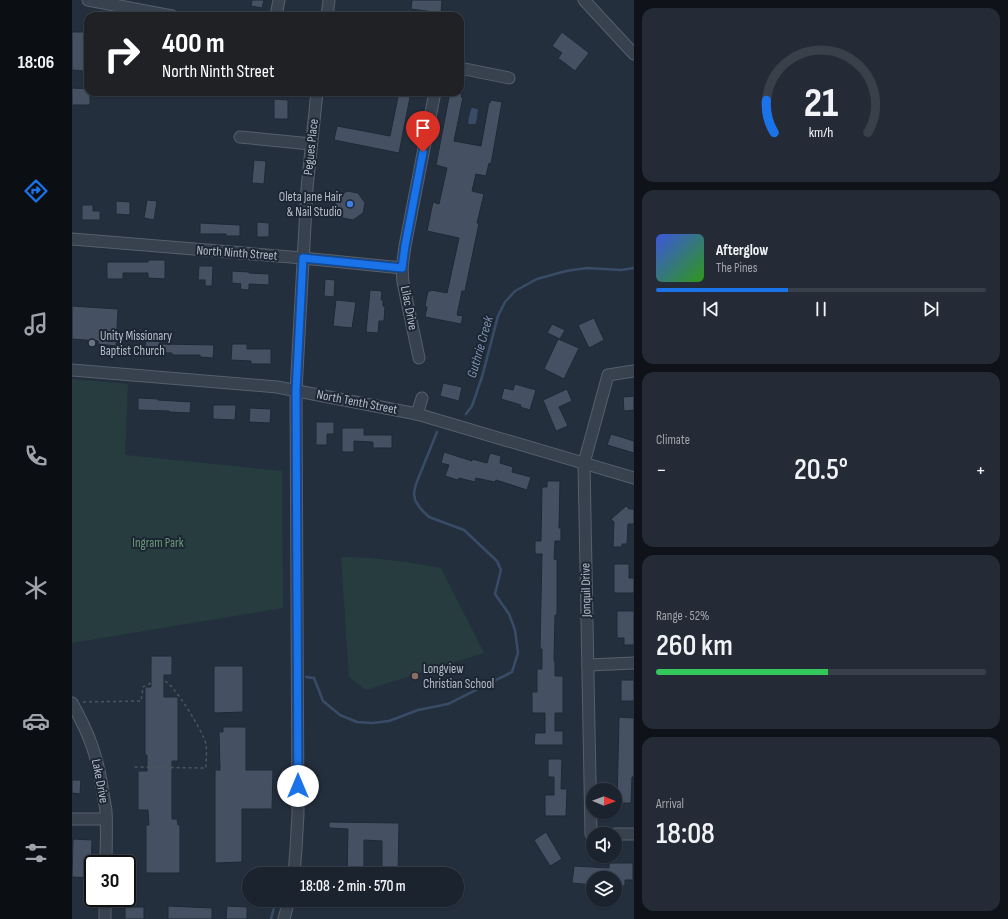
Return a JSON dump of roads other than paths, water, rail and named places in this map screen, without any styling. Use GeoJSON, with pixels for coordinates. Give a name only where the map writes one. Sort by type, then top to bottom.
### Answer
{"type":"FeatureCollection","features":[{"type":"Feature","properties":{"kind":"street"},"geometry":{"type":"LineString","coordinates":[[88,0],[151,12]]}},
{"type":"Feature","properties":{"kind":"street"},"geometry":{"type":"LineString","coordinates":[[277,12],[279,0]]}},
{"type":"Feature","properties":{"kind":"street"},"geometry":{"type":"LineString","coordinates":[[328,12],[329,0]]}},
{"type":"Feature","properties":{"kind":"street"},"geometry":{"type":"LineString","coordinates":[[584,0],[634,54]]}},
{"type":"Feature","properties":{"kind":"street"},"geometry":{"type":"LineString","coordinates":[[464,69],[509,78]]}},
{"type":"Feature","properties":{"kind":"street","name":"Pegues Place"},"geometry":{"type":"LineString","coordinates":[[295,867],[298,814],[296,391],[307,188],[317,96]]}},
{"type":"Feature","properties":{"kind":"street","name":"Lilac Drive"},"geometry":{"type":"LineString","coordinates":[[419,358],[403,282],[402,268],[434,96]]}},
{"type":"Feature","properties":{"kind":"street"},"geometry":{"type":"LineString","coordinates":[[240,138],[311,144]]}},
{"type":"Feature","properties":{"kind":"street","name":"North Ninth Street"},"geometry":{"type":"LineString","coordinates":[[72,239],[303,258],[402,268]]}},
{"type":"Feature","properties":{"kind":"street","name":"North Tenth Street"},"geometry":{"type":"LineString","coordinates":[[72,370],[277,387],[418,414],[634,478]]}},
{"type":"Feature","properties":{"kind":"street","name":"Jonquil Drive"},"geometry":{"type":"LineString","coordinates":[[592,827],[584,463],[608,375],[634,370]]}},
{"type":"Feature","properties":{"kind":"street"},"geometry":{"type":"LineString","coordinates":[[418,414],[422,398]]}},
{"type":"Feature","properties":{"kind":"street"},"geometry":{"type":"LineString","coordinates":[[588,665],[634,663]]}},
{"type":"Feature","properties":{"kind":"street","name":"Lake Drive"},"geometry":{"type":"LineString","coordinates":[[76,703],[100,773],[106,819],[106,855]]}},
{"type":"Feature","properties":{"kind":"street"},"geometry":{"type":"LineString","coordinates":[[72,819],[106,819]]}},
{"type":"Feature","properties":{"kind":"street"},"geometry":{"type":"LineString","coordinates":[[622,834],[634,834]]}},
{"type":"Feature","properties":{"kind":"street"},"geometry":{"type":"LineString","coordinates":[[105,907],[105,919]]}},
{"type":"Feature","properties":{"kind":"street"},"geometry":{"type":"LineString","coordinates":[[284,919],[287,907]]}},
{"type":"Feature","properties":{"kind":"water"},"geometry":{"type":"Polygon","coordinates":[[[472,108],[478,110],[476,123],[469,124],[468,122],[472,108]]]}},
{"type":"Feature","properties":{"kind":"waterway","name":"Guthrie Creek"},"geometry":{"type":"LineString","coordinates":[[466,414],[472,406],[482,377],[498,316],[505,302],[515,291],[537,279],[566,271],[587,268],[621,270],[634,268]]}},
{"type":"Feature","properties":{"kind":"waterway"},"geometry":{"type":"LineString","coordinates":[[306,677],[314,678],[323,701],[340,715],[357,722],[372,723],[389,721],[418,710],[448,704],[512,672],[518,653],[515,630],[509,614],[495,594],[501,570],[497,561],[464,530],[429,517],[420,508],[415,500],[414,493],[416,484],[437,432]]}},
{"type":"Feature","properties":{"kind":"waterway"},"geometry":{"type":"LineString","coordinates":[[271,919],[274,907]]}},
{"type":"Feature","properties":{"kind":"place","name":"Oleta Jane Hair & Nail Studio"},"geometry":{"type":"Point","coordinates":[350,204]}},
{"type":"Feature","properties":{"kind":"place","name":"Unity Missionary Baptist Church"},"geometry":{"type":"Point","coordinates":[92,343]}},
{"type":"Feature","properties":{"kind":"place","name":"Longview Christian School"},"geometry":{"type":"Point","coordinates":[415,676]}},
{"type":"Feature","properties":{"kind":"park label","name":"Ingram Park"},"geometry":{"type":"Point","coordinates":[158,543]}}]}
